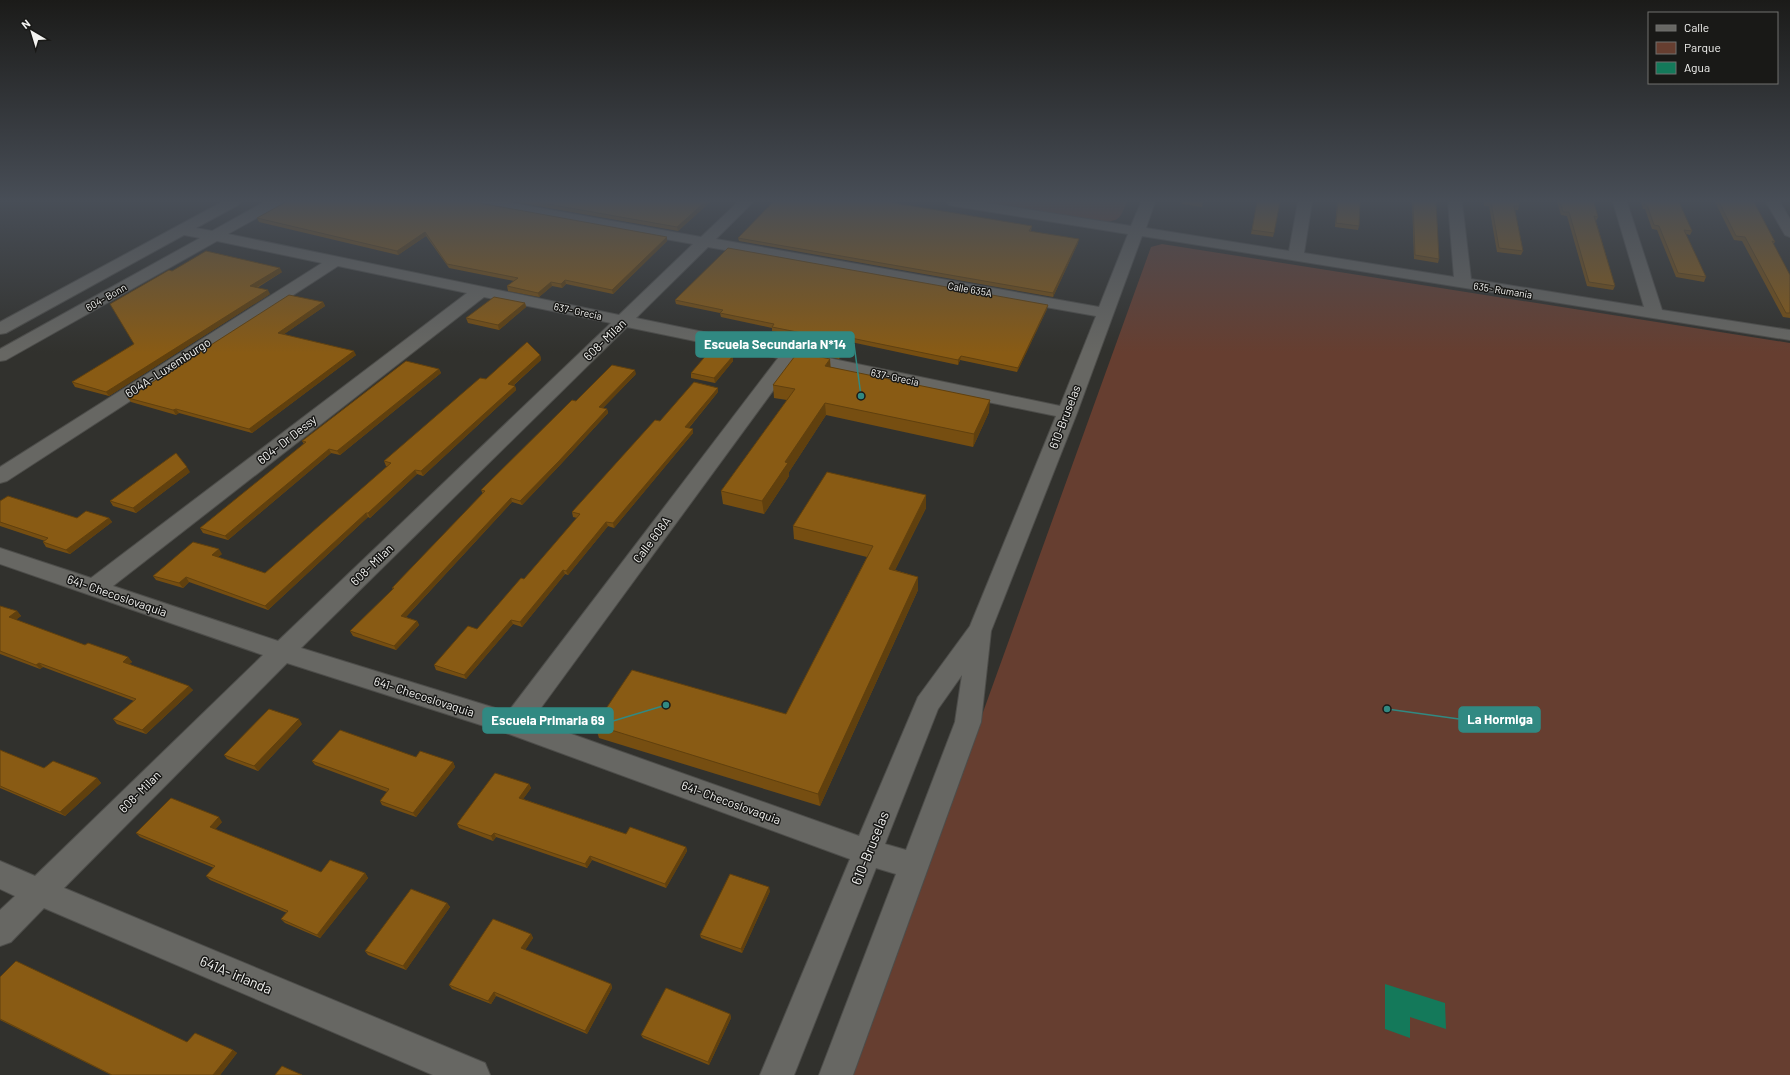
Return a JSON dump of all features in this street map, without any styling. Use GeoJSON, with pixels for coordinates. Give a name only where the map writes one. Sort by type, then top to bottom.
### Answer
{"type":"FeatureCollection","features":[{"type":"Feature","properties":{"kind":"street","name":"604- Bonn"},"geometry":{"type":"LineString","coordinates":[[0,329],[141,252]]}},
{"type":"Feature","properties":{"kind":"street","name":"604- Bonn"},"geometry":{"type":"LineString","coordinates":[[0,356],[186,252]]}},
{"type":"Feature","properties":{"kind":"street","name":"637- Grecia"},"geometry":{"type":"LineString","coordinates":[[293,252],[1067,413]]}},
{"type":"Feature","properties":{"kind":"street","name":"608- Milan"},"geometry":{"type":"LineString","coordinates":[[0,931],[282,652],[696,252]]}},
{"type":"Feature","properties":{"kind":"street","name":"Calle 635A"},"geometry":{"type":"LineString","coordinates":[[763,252],[1105,313]]}},
{"type":"Feature","properties":{"kind":"street","name":"610-Bruselas"},"geometry":{"type":"LineString","coordinates":[[778,1075],[927,704],[980,630],[1067,413],[1129,252]]}},
{"type":"Feature","properties":{"kind":"street","name":"635- Rumania"},"geometry":{"type":"LineString","coordinates":[[1271,252],[1790,335]]}},
{"type":"Feature","properties":{"kind":"street"},"geometry":{"type":"LineString","coordinates":[[1460,252],[1463,284]]}},
{"type":"Feature","properties":{"kind":"street"},"geometry":{"type":"LineString","coordinates":[[1636,252],[1655,314]]}},
{"type":"Feature","properties":{"kind":"street","name":"604A- Luxemburgo"},"geometry":{"type":"LineString","coordinates":[[0,476],[336,261]]}},
{"type":"Feature","properties":{"kind":"street","name":"604- Dr Dessy"},"geometry":{"type":"LineString","coordinates":[[94,588],[481,291]]}},
{"type":"Feature","properties":{"kind":"street"},"geometry":{"type":"LineString","coordinates":[[34,310],[69,318]]}},
{"type":"Feature","properties":{"kind":"street","name":"Calle 608A"},"geometry":{"type":"LineString","coordinates":[[514,725],[789,356]]}},
{"type":"Feature","properties":{"kind":"street","name":"641- Checoslovaquia"},"geometry":{"type":"LineString","coordinates":[[0,556],[282,652],[514,725],[868,852],[915,866]]}},
{"type":"Feature","properties":{"kind":"street","name":"610-Bruselas"},"geometry":{"type":"LineString","coordinates":[[836,1075],[968,722],[980,630]]}},
{"type":"Feature","properties":{"kind":"street","name":"641A- irlanda"},"geometry":{"type":"LineString","coordinates":[[0,876],[473,1075]]}},
{"type":"Feature","properties":{"kind":"green space"},"geometry":{"type":"Polygon","coordinates":[[[1149,252],[1214,252],[1790,343],[1790,1075],[852,1075],[1149,252]]]}},
{"type":"Feature","properties":{"kind":"water"},"geometry":{"type":"Polygon","coordinates":[[[1385,984],[1445,1003],[1446,1029],[1410,1017],[1410,1038],[1385,1029],[1385,984]]]}},
{"type":"Feature","properties":{"kind":"building"},"geometry":{"type":"Polygon","coordinates":[[[204,252],[211,252],[280,268],[250,286],[268,290],[106,392],[72,382],[134,344],[110,304],[169,270],[172,271],[204,252]]]}},
{"type":"Feature","properties":{"kind":"building"},"geometry":{"type":"Polygon","coordinates":[[[439,252],[651,252],[612,290],[565,280],[561,284],[551,282],[538,293],[507,286],[518,278],[447,264],[439,252]]]}},
{"type":"Feature","properties":{"kind":"building"},"geometry":{"type":"Polygon","coordinates":[[[724,252],[751,252],[1048,305],[1018,368],[961,356],[958,360],[851,338],[839,354],[808,348],[817,336],[772,327],[774,324],[720,313],[723,310],[675,300],[724,252]]]}},
{"type":"Feature","properties":{"kind":"building"},"geometry":{"type":"Polygon","coordinates":[[[819,252],[1073,252],[1053,293],[819,252]]]}},
{"type":"Feature","properties":{"kind":"building"},"geometry":{"type":"Polygon","coordinates":[[[1415,252],[1439,252],[1439,259],[1415,255],[1415,252]]]}},
{"type":"Feature","properties":{"kind":"building"},"geometry":{"type":"Polygon","coordinates":[[[1580,252],[1605,252],[1615,286],[1589,282],[1580,252]]]}},
{"type":"Feature","properties":{"kind":"building"},"geometry":{"type":"Polygon","coordinates":[[[1670,252],[1694,252],[1706,277],[1678,273],[1670,252]]]}},
{"type":"Feature","properties":{"kind":"building"},"geometry":{"type":"Polygon","coordinates":[[[1753,252],[1778,252],[1790,275],[1790,313],[1786,313],[1753,252]]]}},
{"type":"Feature","properties":{"kind":"building"},"geometry":{"type":"Polygon","coordinates":[[[289,295],[323,302],[278,333],[354,351],[249,429],[176,409],[173,410],[128,398],[289,295]]]}},
{"type":"Feature","properties":{"kind":"building"},"geometry":{"type":"Polygon","coordinates":[[[494,297],[525,303],[498,325],[466,318],[494,297]]]}},
{"type":"Feature","properties":{"kind":"building"},"geometry":{"type":"Polygon","coordinates":[[[527,342],[540,355],[508,384],[515,386],[421,471],[415,470],[368,513],[366,513],[265,606],[186,577],[179,583],[153,576],[193,542],[219,549],[212,555],[265,573],[391,463],[384,461],[480,378],[486,379],[527,342]]]}},
{"type":"Feature","properties":{"kind":"building"},"geometry":{"type":"Polygon","coordinates":[[[709,352],[733,356],[714,378],[691,373],[709,352]]]}},
{"type":"Feature","properties":{"kind":"building"},"geometry":{"type":"Polygon","coordinates":[[[798,352],[830,359],[825,366],[990,400],[974,434],[825,403],[785,462],[788,463],[762,501],[721,491],[795,389],[773,385],[798,352]]]}},
{"type":"Feature","properties":{"kind":"building"},"geometry":{"type":"Polygon","coordinates":[[[406,361],[439,369],[337,451],[329,449],[225,536],[200,528],[306,442],[302,441],[406,361]]]}},
{"type":"Feature","properties":{"kind":"building"},"geometry":{"type":"Polygon","coordinates":[[[612,365],[635,370],[599,407],[607,409],[559,461],[520,501],[511,498],[401,616],[417,621],[394,646],[350,631],[394,588],[392,588],[485,491],[481,490],[572,400],[576,401],[612,365]]]}},
{"type":"Feature","properties":{"kind":"building"},"geometry":{"type":"Polygon","coordinates":[[[694,382],[718,388],[685,427],[693,429],[613,523],[606,522],[566,571],[563,570],[520,622],[511,620],[464,675],[434,665],[468,626],[477,629],[521,578],[524,579],[580,514],[572,512],[655,420],[660,421],[694,382]]]}},
{"type":"Feature","properties":{"kind":"building"},"geometry":{"type":"Polygon","coordinates":[[[176,453],[187,467],[133,508],[110,501],[176,453]]]}},
{"type":"Feature","properties":{"kind":"building"},"geometry":{"type":"Polygon","coordinates":[[[827,472],[926,495],[889,569],[918,577],[818,794],[595,725],[632,670],[786,714],[873,546],[793,526],[827,472]]]}},
{"type":"Feature","properties":{"kind":"building"},"geometry":{"type":"Polygon","coordinates":[[[8,496],[77,518],[86,511],[109,518],[66,550],[43,542],[48,538],[0,522],[0,501],[8,496]]]}},
{"type":"Feature","properties":{"kind":"building"},"geometry":{"type":"Polygon","coordinates":[[[0,606],[17,611],[9,617],[85,645],[88,643],[128,657],[123,662],[189,686],[142,730],[113,719],[136,699],[39,663],[36,665],[0,651],[0,606]]]}},
{"type":"Feature","properties":{"kind":"building"},"geometry":{"type":"Polygon","coordinates":[[[269,709],[299,719],[254,766],[224,755],[269,709]]]}},
{"type":"Feature","properties":{"kind":"building"},"geometry":{"type":"Polygon","coordinates":[[[340,730],[416,757],[420,751],[453,762],[413,813],[380,801],[389,789],[312,761],[340,730]]]}},
{"type":"Feature","properties":{"kind":"building"},"geometry":{"type":"Polygon","coordinates":[[[0,750],[44,768],[53,761],[97,778],[60,812],[0,786],[0,750]]]}},
{"type":"Feature","properties":{"kind":"building"},"geometry":{"type":"Polygon","coordinates":[[[495,773],[529,784],[519,798],[626,834],[630,827],[686,847],[665,884],[590,856],[585,864],[494,833],[491,836],[457,824],[495,773]]]}},
{"type":"Feature","properties":{"kind":"building"},"geometry":{"type":"Polygon","coordinates":[[[171,798],[219,817],[210,827],[321,872],[330,860],[365,873],[317,935],[281,919],[288,911],[206,876],[215,866],[136,833],[171,798]]]}},
{"type":"Feature","properties":{"kind":"building"},"geometry":{"type":"Polygon","coordinates":[[[730,874],[769,887],[741,949],[700,935],[730,874]]]}},
{"type":"Feature","properties":{"kind":"building"},"geometry":{"type":"Polygon","coordinates":[[[411,889],[447,903],[403,966],[365,951],[411,889]]]}},
{"type":"Feature","properties":{"kind":"building"},"geometry":{"type":"Polygon","coordinates":[[[493,919],[531,934],[521,948],[611,984],[585,1031],[494,992],[488,1001],[449,985],[493,919]]]}},
{"type":"Feature","properties":{"kind":"building"},"geometry":{"type":"Polygon","coordinates":[[[16,961],[187,1042],[195,1033],[233,1050],[213,1075],[112,1075],[0,1019],[0,977],[16,961]]]}},
{"type":"Feature","properties":{"kind":"building"},"geometry":{"type":"Polygon","coordinates":[[[666,988],[730,1014],[708,1062],[641,1035],[666,988]]]}},
{"type":"Feature","properties":{"kind":"building"},"geometry":{"type":"Polygon","coordinates":[[[282,1066],[302,1075],[275,1075],[282,1066]]]}},
{"type":"Feature","properties":{"kind":"place","name":"Escuela Secundaria N*14"},"geometry":{"type":"Point","coordinates":[861,396]}},
{"type":"Feature","properties":{"kind":"place","name":"Escuela Primaria 69"},"geometry":{"type":"Point","coordinates":[666,705]}},
{"type":"Feature","properties":{"kind":"place","name":"La Hormiga"},"geometry":{"type":"Point","coordinates":[1387,709]}}]}
